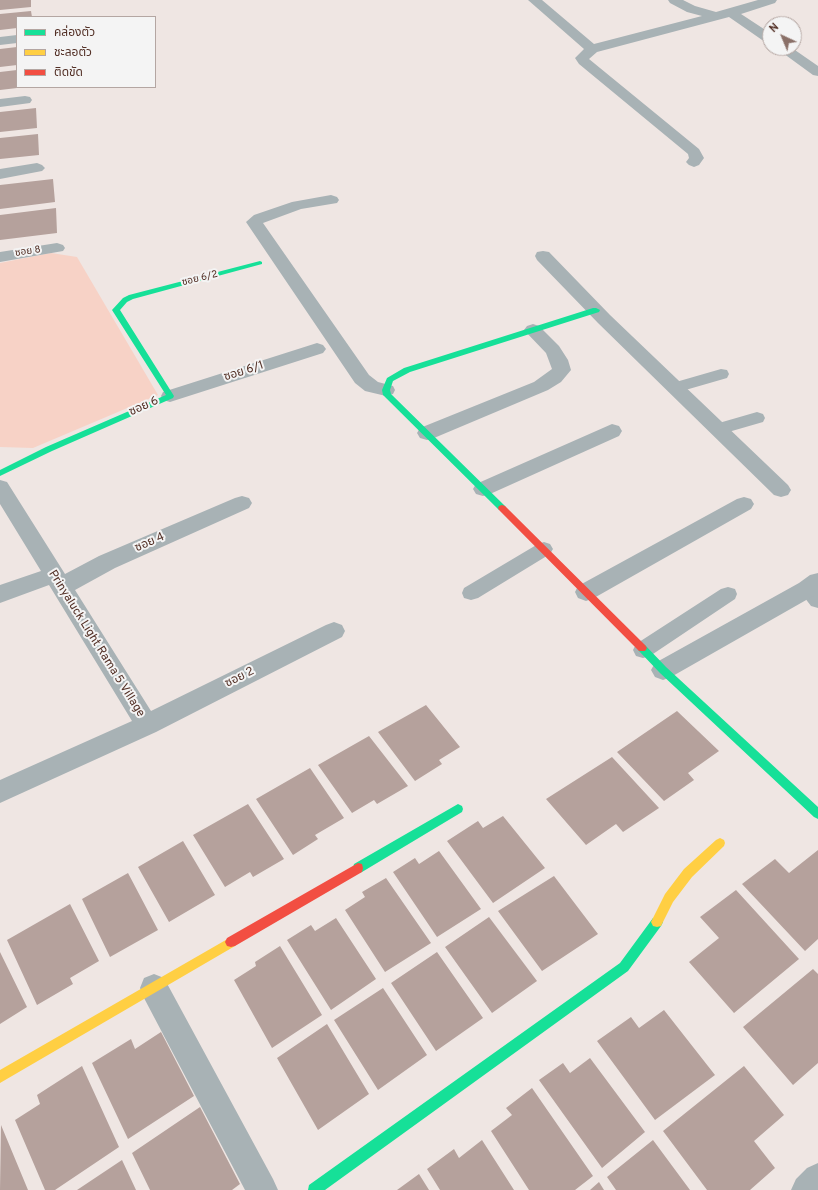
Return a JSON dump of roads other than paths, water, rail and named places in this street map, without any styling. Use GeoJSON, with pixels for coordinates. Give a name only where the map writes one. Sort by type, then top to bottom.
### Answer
{"type":"FeatureCollection","features":[{"type":"Feature","properties":{"kind":"street"},"geometry":{"type":"LineString","coordinates":[[534,0],[592,49]]}},
{"type":"Feature","properties":{"kind":"street"},"geometry":{"type":"LineString","coordinates":[[674,0],[691,9],[716,16]]}},
{"type":"Feature","properties":{"kind":"street"},"geometry":{"type":"LineString","coordinates":[[694,162],[697,158],[694,152],[582,58],[592,49],[731,13],[771,0]]}},
{"type":"Feature","properties":{"kind":"street"},"geometry":{"type":"LineString","coordinates":[[731,13],[762,34]]}},
{"type":"Feature","properties":{"kind":"street"},"geometry":{"type":"LineString","coordinates":[[0,41],[16,39]]}},
{"type":"Feature","properties":{"kind":"street"},"geometry":{"type":"LineString","coordinates":[[794,56],[818,72]]}},
{"type":"Feature","properties":{"kind":"street"},"geometry":{"type":"LineString","coordinates":[[0,103],[25,100]]}},
{"type":"Feature","properties":{"kind":"street"},"geometry":{"type":"LineString","coordinates":[[0,174],[37,168]]}},
{"type":"Feature","properties":{"kind":"street"},"geometry":{"type":"LineString","coordinates":[[331,200],[298,205],[260,218],[254,222],[362,379],[372,387],[386,390],[388,394],[662,670],[818,814]]}},
{"type":"Feature","properties":{"kind":"street","name":"ซอย 8"},"geometry":{"type":"LineString","coordinates":[[0,257],[57,248]]}},
{"type":"Feature","properties":{"kind":"street"},"geometry":{"type":"LineString","coordinates":[[543,256],[675,388],[781,490]]}},
{"type":"Feature","properties":{"kind":"street","name":"ซอย 6/2"},"geometry":{"type":"LineString","coordinates":[[139,294],[260,263]]}},
{"type":"Feature","properties":{"kind":"street","name":"ซอย 6"},"geometry":{"type":"LineString","coordinates":[[1,485],[49,449],[170,396],[116,310],[125,300],[139,294]]}},
{"type":"Feature","properties":{"kind":"street"},"geometry":{"type":"LineString","coordinates":[[386,390],[390,380],[407,370],[596,310]]}},
{"type":"Feature","properties":{"kind":"street"},"geometry":{"type":"LineString","coordinates":[[427,433],[541,386],[554,378],[562,370],[559,360],[553,350],[533,330]]}},
{"type":"Feature","properties":{"kind":"street","name":"ซอย 6/1"},"geometry":{"type":"LineString","coordinates":[[170,396],[317,349]]}},
{"type":"Feature","properties":{"kind":"street"},"geometry":{"type":"LineString","coordinates":[[483,489],[612,431]]}},
{"type":"Feature","properties":{"kind":"street","name":"Prinyaluck Light Rama 5 Village"},"geometry":{"type":"LineString","coordinates":[[0,792],[147,725],[57,581],[1,485]]}},
{"type":"Feature","properties":{"kind":"street","name":"ซอย 4"},"geometry":{"type":"LineString","coordinates":[[0,594],[57,581],[107,562],[242,503]]}},
{"type":"Feature","properties":{"kind":"street"},"geometry":{"type":"LineString","coordinates":[[586,592],[744,504]]}},
{"type":"Feature","properties":{"kind":"street"},"geometry":{"type":"LineString","coordinates":[[662,670],[814,590]]}},
{"type":"Feature","properties":{"kind":"street","name":"ซอย 2"},"geometry":{"type":"LineString","coordinates":[[147,725],[334,631]]}},
{"type":"Feature","properties":{"kind":"street"},"geometry":{"type":"LineString","coordinates":[[0,1077],[458,809]]}},
{"type":"Feature","properties":{"kind":"street"},"geometry":{"type":"LineString","coordinates":[[314,1190],[624,967],[655,925],[669,898],[688,873],[720,843]]}},
{"type":"Feature","properties":{"kind":"street"},"geometry":{"type":"LineString","coordinates":[[154,988],[262,1190]]}},
{"type":"Feature","properties":{"kind":"street"},"geometry":{"type":"LineString","coordinates":[[808,1190],[818,1180]]}},
{"type":"Feature","properties":{"kind":"lane"},"geometry":{"type":"LineString","coordinates":[[675,388],[721,374]]}},
{"type":"Feature","properties":{"kind":"lane"},"geometry":{"type":"LineString","coordinates":[[718,429],[757,418]]}},
{"type":"Feature","properties":{"kind":"lane"},"geometry":{"type":"LineString","coordinates":[[471,593],[544,550]]}},
{"type":"Feature","properties":{"kind":"lane"},"geometry":{"type":"LineString","coordinates":[[643,650],[728,594]]}}]}
